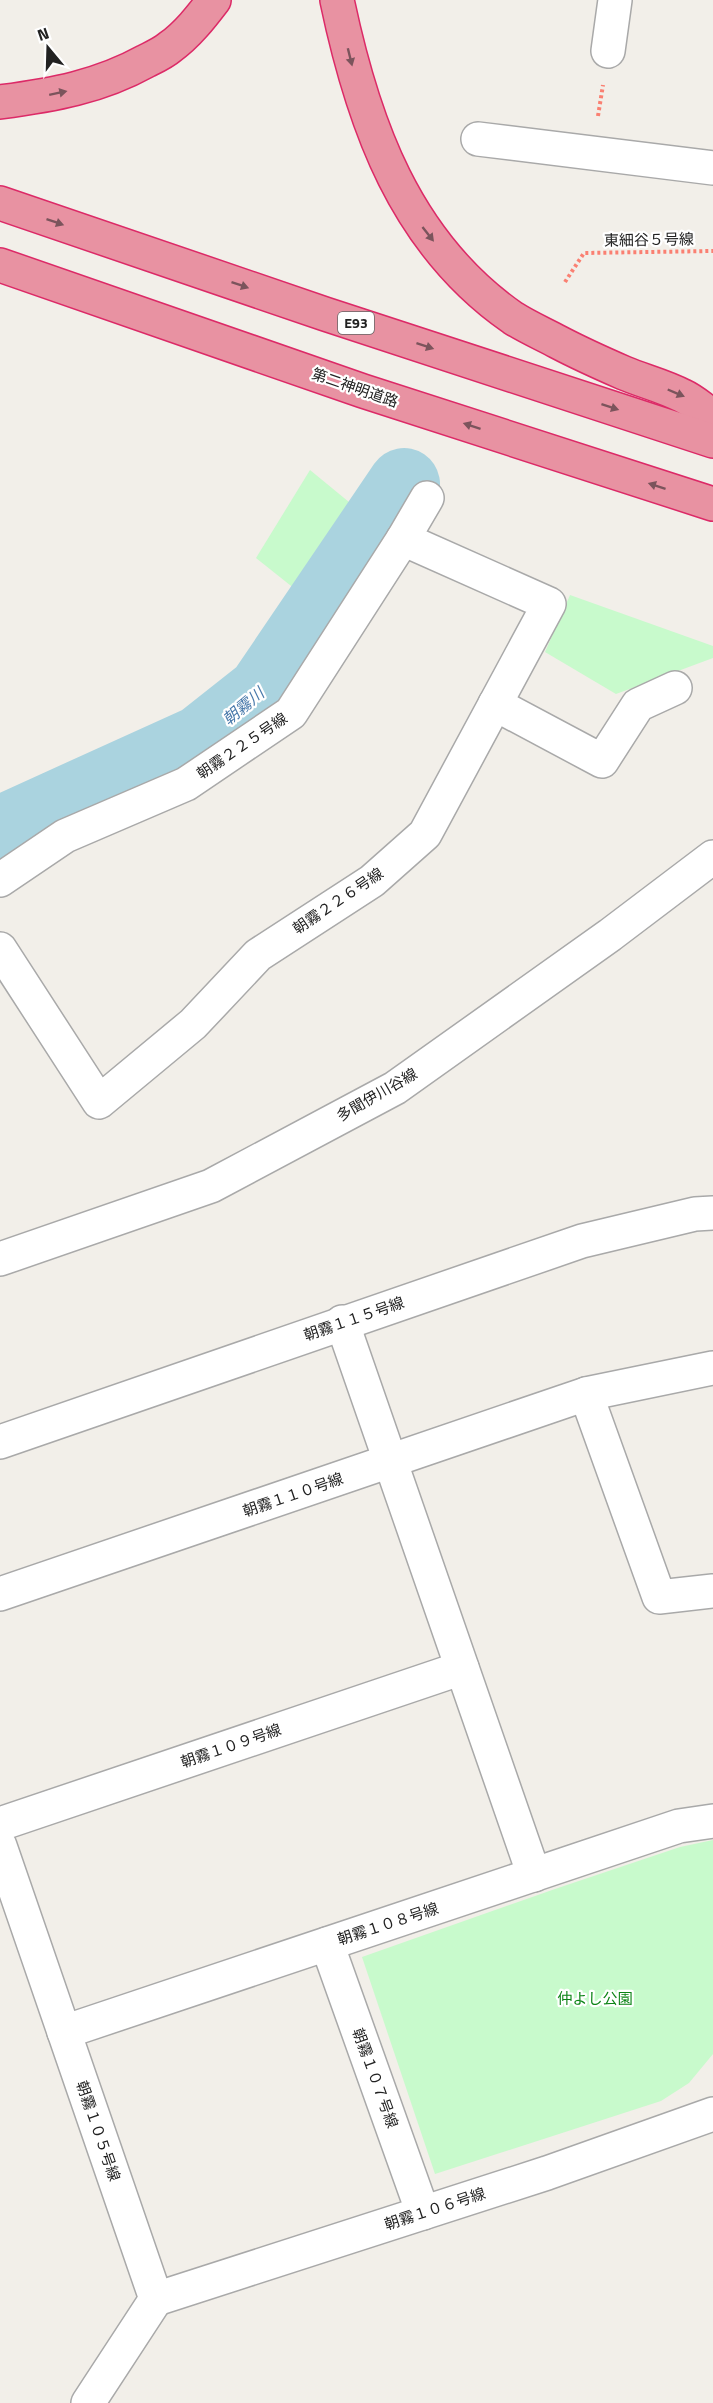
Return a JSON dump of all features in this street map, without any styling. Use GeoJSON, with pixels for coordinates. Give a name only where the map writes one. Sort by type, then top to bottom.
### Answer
{"type":"FeatureCollection","features":[{"type":"Feature","properties":{"kind":"highway"},"geometry":{"type":"LineString","coordinates":[[0,102],[46,96],[91,86],[130,70],[170,48],[198,21],[214,0]]}},
{"type":"Feature","properties":{"kind":"highway"},"geometry":{"type":"LineString","coordinates":[[337,0],[352,66],[377,141],[413,215],[444,255],[477,290],[515,319],[623,372],[684,396],[713,416]]}},
{"type":"Feature","properties":{"kind":"highway","name":"E93"},"geometry":{"type":"LineString","coordinates":[[0,203],[326,314],[713,441]]}},
{"type":"Feature","properties":{"kind":"highway","name":"第二神明道路"},"geometry":{"type":"LineString","coordinates":[[0,265],[363,391],[713,504]]}},
{"type":"Feature","properties":{"kind":"highway"},"geometry":{"type":"LineString","coordinates":[[0,279],[363,391]]}},
{"type":"Feature","properties":{"kind":"street"},"geometry":{"type":"LineString","coordinates":[[608,51],[615,0]]}},
{"type":"Feature","properties":{"kind":"street"},"geometry":{"type":"LineString","coordinates":[[478,139],[713,168]]}},
{"type":"Feature","properties":{"kind":"street","name":"朝霧２２５号線"},"geometry":{"type":"LineString","coordinates":[[0,880],[65,836],[186,784],[291,713],[427,498]]}},
{"type":"Feature","properties":{"kind":"street","name":"朝霧２２６号線"},"geometry":{"type":"LineString","coordinates":[[0,949],[99,1102],[193,1024],[258,955],[372,881],[425,834],[549,604],[403,539]]}},
{"type":"Feature","properties":{"kind":"street"},"geometry":{"type":"LineString","coordinates":[[495,704],[602,761],[638,705],[675,688]]}},
{"type":"Feature","properties":{"kind":"street","name":"多聞伊川谷線"},"geometry":{"type":"LineString","coordinates":[[0,1259],[211,1186],[395,1088],[610,935],[713,857]]}},
{"type":"Feature","properties":{"kind":"street","name":"朝霧１１５号線"},"geometry":{"type":"LineString","coordinates":[[0,1442],[582,1241],[695,1214],[713,1213]]}},
{"type":"Feature","properties":{"kind":"street"},"geometry":{"type":"LineString","coordinates":[[342,1322],[534,1875]]}},
{"type":"Feature","properties":{"kind":"street","name":"朝霧１１０号線"},"geometry":{"type":"LineString","coordinates":[[0,1594],[586,1394],[713,1368]]}},
{"type":"Feature","properties":{"kind":"street"},"geometry":{"type":"LineString","coordinates":[[586,1394],[659,1597],[713,1591]]}},
{"type":"Feature","properties":{"kind":"street","name":"朝霧１０９号線"},"geometry":{"type":"LineString","coordinates":[[0,1824],[462,1668]]}},
{"type":"Feature","properties":{"kind":"street","name":"朝霧１０８号線"},"geometry":{"type":"LineString","coordinates":[[64,2032],[679,1826],[713,1821]]}},
{"type":"Feature","properties":{"kind":"street","name":"朝霧１０５号線"},"geometry":{"type":"LineString","coordinates":[[0,1846],[156,2299]]}},
{"type":"Feature","properties":{"kind":"street","name":"朝霧１０７号線"},"geometry":{"type":"LineString","coordinates":[[327,1944],[423,2213]]}},
{"type":"Feature","properties":{"kind":"street","name":"朝霧１０６号線"},"geometry":{"type":"LineString","coordinates":[[156,2299],[547,2173],[713,2114]]}},
{"type":"Feature","properties":{"kind":"street"},"geometry":{"type":"LineString","coordinates":[[88,2403],[156,2299]]}},
{"type":"Feature","properties":{"kind":"path"},"geometry":{"type":"LineString","coordinates":[[593,153],[608,51]]}},
{"type":"Feature","properties":{"kind":"path","name":"東細谷５号線"},"geometry":{"type":"LineString","coordinates":[[565,282],[584,253],[713,251]]}},
{"type":"Feature","properties":{"kind":"green space"},"geometry":{"type":"Polygon","coordinates":[[[310,470],[366,516],[310,601],[256,558],[310,470]]]}},
{"type":"Feature","properties":{"kind":"green space"},"geometry":{"type":"Polygon","coordinates":[[[570,595],[713,646],[713,658],[616,694],[545,652],[570,595]]]}},
{"type":"Feature","properties":{"kind":"green space","name":"仲よし公園"},"geometry":{"type":"Polygon","coordinates":[[[713,1840],[713,2054],[689,2083],[661,2101],[435,2174],[362,1957],[680,1847],[713,1840]]]}},
{"type":"Feature","properties":{"kind":"waterway","name":"朝霧川"},"geometry":{"type":"LineString","coordinates":[[0,834],[201,741],[263,692],[404,484]]}}]}
